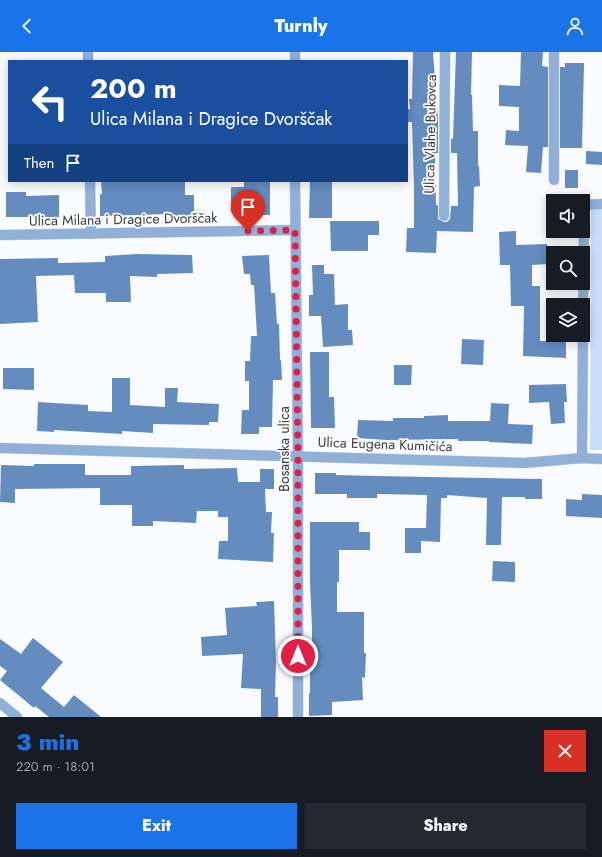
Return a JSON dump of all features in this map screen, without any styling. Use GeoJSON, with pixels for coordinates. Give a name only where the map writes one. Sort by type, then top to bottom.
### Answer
{"type":"FeatureCollection","features":[{"type":"Feature","properties":{"kind":"street","name":"Ulica Vlahe Bukovca"},"geometry":{"type":"LineString","coordinates":[[444,216],[445,52]]}},
{"type":"Feature","properties":{"kind":"street"},"geometry":{"type":"LineString","coordinates":[[554,52],[554,180]]}},
{"type":"Feature","properties":{"kind":"street"},"geometry":{"type":"LineString","coordinates":[[90,182],[91,234]]}},
{"type":"Feature","properties":{"kind":"street","name":"Bosanska ulica"},"geometry":{"type":"LineString","coordinates":[[295,182],[298,456],[298,717]]}},
{"type":"Feature","properties":{"kind":"street"},"geometry":{"type":"LineString","coordinates":[[583,298],[584,205],[602,204]]}},
{"type":"Feature","properties":{"kind":"street","name":"Ulica Milana i Dragice Dvorščak"},"geometry":{"type":"LineString","coordinates":[[0,235],[295,230]]}},
{"type":"Feature","properties":{"kind":"street"},"geometry":{"type":"LineString","coordinates":[[582,458],[583,342]]}},
{"type":"Feature","properties":{"kind":"street","name":"Ulica Eugena Kumičića"},"geometry":{"type":"LineString","coordinates":[[0,448],[524,463],[582,458],[602,459]]}},
{"type":"Feature","properties":{"kind":"street"},"geometry":{"type":"LineString","coordinates":[[0,703],[17,717]]}},
{"type":"Feature","properties":{"kind":"shaded area"},"geometry":{"type":"Polygon","coordinates":[[[591,208],[602,208],[602,450],[590,450],[591,208]]]}},
{"type":"Feature","properties":{"kind":"building"},"geometry":{"type":"Polygon","coordinates":[[[413,52],[433,52],[438,120],[438,153],[435,153],[436,205],[438,205],[438,219],[447,222],[450,219],[451,206],[458,206],[457,153],[451,153],[451,139],[453,139],[456,52],[472,52],[471,95],[473,131],[478,131],[478,166],[480,186],[474,187],[473,232],[437,231],[436,253],[406,252],[407,228],[414,228],[412,122],[408,122],[408,109],[410,109],[409,99],[412,99],[413,52]]]}},
{"type":"Feature","properties":{"kind":"building"},"geometry":{"type":"Polygon","coordinates":[[[521,52],[543,52],[542,66],[548,67],[548,147],[543,147],[541,173],[526,172],[528,146],[505,145],[506,130],[519,131],[519,107],[499,106],[499,85],[520,86],[521,52]]]}},
{"type":"Feature","properties":{"kind":"building"},"geometry":{"type":"Polygon","coordinates":[[[565,63],[584,63],[582,148],[560,148],[560,67],[565,67],[565,63]]]}},
{"type":"Feature","properties":{"kind":"building"},"geometry":{"type":"Polygon","coordinates":[[[586,151],[602,152],[602,165],[586,164],[586,151]]]}},
{"type":"Feature","properties":{"kind":"building"},"geometry":{"type":"Polygon","coordinates":[[[565,170],[578,170],[578,188],[565,188],[565,170]]]}},
{"type":"Feature","properties":{"kind":"building"},"geometry":{"type":"Polygon","coordinates":[[[101,182],[185,182],[185,195],[194,195],[194,216],[169,216],[169,214],[100,216],[100,194],[102,194],[101,182]]]}},
{"type":"Feature","properties":{"kind":"building"},"geometry":{"type":"Polygon","coordinates":[[[244,182],[270,182],[270,215],[245,215],[245,212],[231,212],[231,187],[244,187],[244,182]]]}},
{"type":"Feature","properties":{"kind":"building"},"geometry":{"type":"Polygon","coordinates":[[[310,182],[332,182],[332,218],[309,218],[310,182]]]}},
{"type":"Feature","properties":{"kind":"building"},"geometry":{"type":"Polygon","coordinates":[[[6,192],[26,192],[26,196],[59,195],[59,217],[6,217],[6,192]]]}},
{"type":"Feature","properties":{"kind":"building"},"geometry":{"type":"Polygon","coordinates":[[[330,221],[379,221],[379,235],[368,235],[368,251],[331,251],[330,221]]]}},
{"type":"Feature","properties":{"kind":"building"},"geometry":{"type":"Polygon","coordinates":[[[516,231],[516,245],[547,244],[546,264],[532,265],[532,286],[540,286],[540,341],[566,342],[566,358],[523,356],[524,306],[511,306],[510,265],[500,265],[499,232],[516,231]]]}},
{"type":"Feature","properties":{"kind":"building"},"geometry":{"type":"Polygon","coordinates":[[[137,254],[192,255],[193,273],[157,274],[157,277],[130,276],[131,302],[106,302],[106,293],[75,293],[74,275],[36,276],[38,322],[0,324],[0,259],[58,258],[58,263],[105,262],[105,256],[137,254]]]}},
{"type":"Feature","properties":{"kind":"building"},"geometry":{"type":"Polygon","coordinates":[[[269,255],[271,293],[275,293],[277,324],[279,324],[282,380],[273,380],[272,427],[259,427],[259,434],[241,434],[242,410],[249,410],[249,381],[245,381],[245,361],[250,361],[251,336],[257,336],[254,285],[251,285],[250,274],[244,274],[242,256],[269,255]]]}},
{"type":"Feature","properties":{"kind":"building"},"geometry":{"type":"Polygon","coordinates":[[[312,265],[324,265],[324,274],[334,274],[335,305],[348,304],[348,330],[352,330],[353,345],[323,347],[321,316],[309,316],[309,295],[313,295],[312,265]]]}},
{"type":"Feature","properties":{"kind":"building"},"geometry":{"type":"Polygon","coordinates":[[[462,339],[484,340],[483,365],[461,364],[462,339]]]}},
{"type":"Feature","properties":{"kind":"building"},"geometry":{"type":"Polygon","coordinates":[[[310,352],[329,352],[329,397],[334,397],[335,428],[311,428],[310,352]]]}},
{"type":"Feature","properties":{"kind":"building"},"geometry":{"type":"Polygon","coordinates":[[[394,365],[412,365],[411,385],[394,385],[394,365]]]}},
{"type":"Feature","properties":{"kind":"building"},"geometry":{"type":"Polygon","coordinates":[[[3,368],[34,368],[34,390],[3,389],[3,368]]]}},
{"type":"Feature","properties":{"kind":"building"},"geometry":{"type":"Polygon","coordinates":[[[112,378],[130,378],[130,405],[165,407],[165,388],[178,388],[177,402],[219,404],[218,422],[209,422],[209,425],[153,424],[153,433],[122,431],[122,434],[54,430],[54,432],[37,431],[38,402],[88,405],[88,411],[112,412],[112,378]]]}},
{"type":"Feature","properties":{"kind":"building"},"geometry":{"type":"Polygon","coordinates":[[[566,384],[567,402],[564,402],[565,423],[551,424],[549,402],[529,403],[529,385],[566,384]]]}},
{"type":"Feature","properties":{"kind":"building"},"geometry":{"type":"Polygon","coordinates":[[[491,403],[509,404],[508,424],[533,425],[532,444],[489,441],[458,441],[458,439],[387,440],[357,438],[358,420],[393,421],[393,418],[424,418],[424,416],[448,415],[448,421],[490,421],[491,403]]]}},
{"type":"Feature","properties":{"kind":"building"},"geometry":{"type":"Polygon","coordinates":[[[34,464],[85,464],[85,475],[131,475],[131,466],[184,465],[184,469],[237,468],[238,482],[260,482],[260,469],[274,469],[274,489],[265,489],[266,512],[272,512],[271,533],[274,533],[273,562],[218,559],[219,541],[228,541],[228,517],[218,517],[218,511],[197,511],[196,523],[153,521],[153,526],[132,526],[132,505],[100,505],[100,488],[15,489],[15,503],[0,502],[1,465],[34,466],[34,464]]]}},
{"type":"Feature","properties":{"kind":"building"},"geometry":{"type":"Polygon","coordinates":[[[315,473],[336,473],[336,475],[542,479],[542,499],[502,497],[501,545],[486,545],[487,498],[447,495],[447,498],[441,498],[440,542],[421,541],[421,553],[405,553],[405,528],[426,528],[427,495],[377,494],[377,498],[347,498],[347,494],[315,494],[315,473]]]}},
{"type":"Feature","properties":{"kind":"building"},"geometry":{"type":"Polygon","coordinates":[[[582,494],[602,495],[602,518],[566,516],[566,499],[582,500],[582,494]]]}},
{"type":"Feature","properties":{"kind":"building"},"geometry":{"type":"Polygon","coordinates":[[[310,522],[359,522],[359,532],[370,532],[370,550],[339,550],[339,582],[337,582],[337,612],[364,612],[364,653],[366,653],[365,678],[362,677],[363,700],[332,702],[332,715],[309,716],[310,659],[312,659],[310,522]]]}},
{"type":"Feature","properties":{"kind":"building"},"geometry":{"type":"Polygon","coordinates":[[[493,561],[515,562],[515,582],[492,581],[493,561]]]}},
{"type":"Feature","properties":{"kind":"building"},"geometry":{"type":"Polygon","coordinates":[[[274,601],[276,662],[275,697],[278,697],[278,717],[261,717],[261,689],[241,688],[243,654],[202,656],[201,637],[227,635],[225,608],[257,606],[256,602],[274,601]]]}},
{"type":"Feature","properties":{"kind":"building"},"geometry":{"type":"Polygon","coordinates":[[[33,638],[63,662],[41,688],[64,707],[74,695],[101,717],[49,717],[35,706],[34,708],[0,680],[7,671],[0,666],[0,639],[21,654],[33,638]]]}},
{"type":"Feature","properties":{"kind":"route"},"geometry":{"type":"LineString","coordinates":[[248,231],[295,230],[298,456],[298,656]]}}]}
